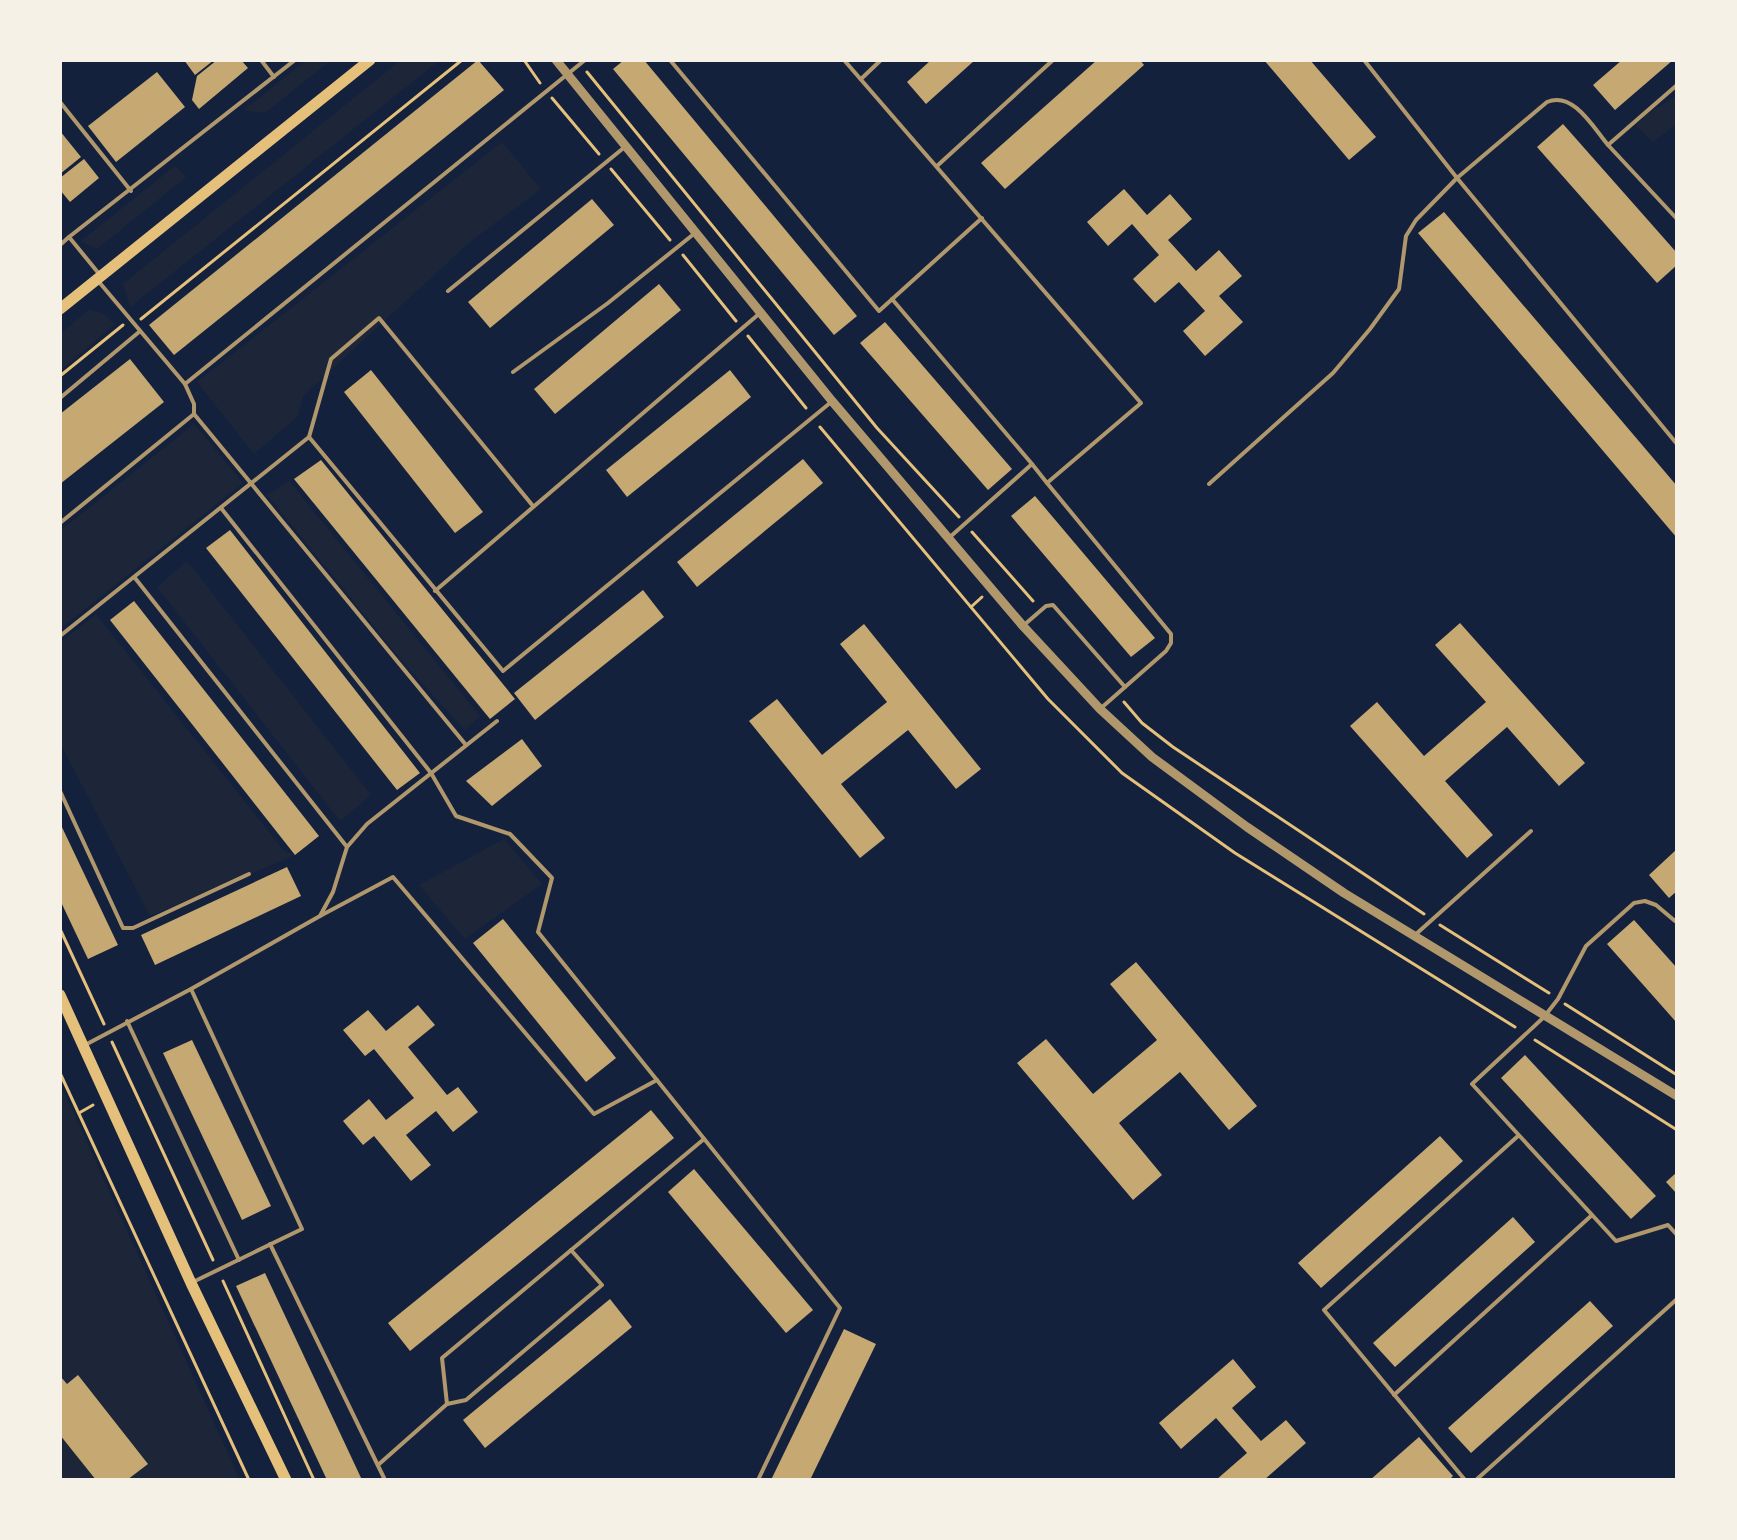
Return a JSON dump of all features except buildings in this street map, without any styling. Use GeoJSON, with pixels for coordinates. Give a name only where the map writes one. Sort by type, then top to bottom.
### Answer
{"type":"FeatureCollection","features":[{"type":"Feature","properties":{"kind":"main road"},"geometry":{"type":"LineString","coordinates":[[60,309],[362,63]]}},
{"type":"Feature","properties":{"kind":"main road"},"geometry":{"type":"LineString","coordinates":[[60,995],[191,1283],[286,1480]]}},
{"type":"Feature","properties":{"kind":"street"},"geometry":{"type":"LineString","coordinates":[[556,60],[832,401],[1023,626],[1100,709],[1152,757],[1247,827],[1413,936],[1677,1096]]}},
{"type":"Feature","properties":{"kind":"lane"},"geometry":{"type":"LineString","coordinates":[[261,60],[274,78]]}},
{"type":"Feature","properties":{"kind":"lane"},"geometry":{"type":"LineString","coordinates":[[60,245],[295,60]]}},
{"type":"Feature","properties":{"kind":"lane"},"geometry":{"type":"LineString","coordinates":[[670,60],[879,311],[982,218]]}},
{"type":"Feature","properties":{"kind":"lane"},"geometry":{"type":"LineString","coordinates":[[844,60],[1141,403],[1047,483]]}},
{"type":"Feature","properties":{"kind":"lane"},"geometry":{"type":"LineString","coordinates":[[861,79],[881,60]]}},
{"type":"Feature","properties":{"kind":"lane"},"geometry":{"type":"LineString","coordinates":[[937,166],[1053,60]]}},
{"type":"Feature","properties":{"kind":"lane"},"geometry":{"type":"LineString","coordinates":[[1364,60],[1457,178],[1677,444]]}},
{"type":"Feature","properties":{"kind":"lane"},"geometry":{"type":"LineString","coordinates":[[185,384],[582,62]]}},
{"type":"Feature","properties":{"kind":"lane"},"geometry":{"type":"LineString","coordinates":[[1608,145],[1677,85]]}},
{"type":"Feature","properties":{"kind":"lane"},"geometry":{"type":"LineString","coordinates":[[1209,484],[1333,373],[1370,329],[1399,289],[1406,236],[1416,220],[1457,178],[1547,102],[1556,98],[1567,100],[1677,219]]}},
{"type":"Feature","properties":{"kind":"lane"},"geometry":{"type":"LineString","coordinates":[[60,102],[131,191]]}},
{"type":"Feature","properties":{"kind":"lane"},"geometry":{"type":"LineString","coordinates":[[448,291],[627,145]]}},
{"type":"Feature","properties":{"kind":"lane"},"geometry":{"type":"LineString","coordinates":[[513,372],[608,303],[697,231]]}},
{"type":"Feature","properties":{"kind":"lane"},"geometry":{"type":"LineString","coordinates":[[69,237],[129,320],[185,384],[194,404],[194,414],[466,745]]}},
{"type":"Feature","properties":{"kind":"lane"},"geometry":{"type":"LineString","coordinates":[[892,299],[1171,634],[1171,643],[1166,651],[1100,709]]}},
{"type":"Feature","properties":{"kind":"lane"},"geometry":{"type":"LineString","coordinates":[[435,591],[761,312]]}},
{"type":"Feature","properties":{"kind":"lane"},"geometry":{"type":"LineString","coordinates":[[60,636],[309,437],[331,359],[379,318],[533,506]]}},
{"type":"Feature","properties":{"kind":"lane"},"geometry":{"type":"LineString","coordinates":[[60,398],[139,332]]}},
{"type":"Feature","properties":{"kind":"lane"},"geometry":{"type":"LineString","coordinates":[[309,437],[503,671],[832,401]]}},
{"type":"Feature","properties":{"kind":"lane"},"geometry":{"type":"LineString","coordinates":[[60,523],[194,414]]}},
{"type":"Feature","properties":{"kind":"lane"},"geometry":{"type":"LineString","coordinates":[[950,537],[1032,464]]}},
{"type":"Feature","properties":{"kind":"lane"},"geometry":{"type":"LineString","coordinates":[[221,508],[431,773],[456,816],[510,834],[552,878],[538,932],[840,1308],[758,1480]]}},
{"type":"Feature","properties":{"kind":"lane"},"geometry":{"type":"LineString","coordinates":[[135,578],[347,847]]}},
{"type":"Feature","properties":{"kind":"lane"},"geometry":{"type":"LineString","coordinates":[[1023,626],[1046,606],[1053,605],[1125,687]]}},
{"type":"Feature","properties":{"kind":"lane"},"geometry":{"type":"LineString","coordinates":[[320,916],[333,892],[347,847],[367,824],[497,721]]}},
{"type":"Feature","properties":{"kind":"lane"},"geometry":{"type":"LineString","coordinates":[[60,791],[123,928],[133,928],[249,874]]}},
{"type":"Feature","properties":{"kind":"lane"},"geometry":{"type":"LineString","coordinates":[[1413,936],[1531,831]]}},
{"type":"Feature","properties":{"kind":"lane"},"geometry":{"type":"LineString","coordinates":[[83,1046],[393,877],[594,1114],[657,1080]]}},
{"type":"Feature","properties":{"kind":"lane"},"geometry":{"type":"LineString","coordinates":[[1676,921],[1656,905],[1645,901],[1634,903],[1586,946],[1558,999],[1544,1017],[1472,1084],[1616,1241],[1668,1225],[1677,1235]]}},
{"type":"Feature","properties":{"kind":"lane"},"geometry":{"type":"LineString","coordinates":[[191,989],[302,1229],[191,1283]]}},
{"type":"Feature","properties":{"kind":"lane"},"geometry":{"type":"LineString","coordinates":[[127,1021],[239,1260]]}},
{"type":"Feature","properties":{"kind":"lane"},"geometry":{"type":"LineString","coordinates":[[1465,1480],[1324,1310],[1518,1135]]}},
{"type":"Feature","properties":{"kind":"lane"},"geometry":{"type":"LineString","coordinates":[[447,1404],[442,1358],[704,1139]]}},
{"type":"Feature","properties":{"kind":"lane"},"geometry":{"type":"LineString","coordinates":[[1394,1395],[1592,1215]]}},
{"type":"Feature","properties":{"kind":"lane"},"geometry":{"type":"LineString","coordinates":[[270,1244],[385,1480]]}},
{"type":"Feature","properties":{"kind":"lane"},"geometry":{"type":"LineString","coordinates":[[378,1465],[447,1404],[466,1400],[602,1285],[571,1250]]}},
{"type":"Feature","properties":{"kind":"lane"},"geometry":{"type":"LineString","coordinates":[[1476,1480],[1677,1299]]}},
{"type":"Feature","properties":{"kind":"path"},"geometry":{"type":"LineString","coordinates":[[133,325],[462,60]]}},
{"type":"Feature","properties":{"kind":"path"},"geometry":{"type":"LineString","coordinates":[[524,60],[813,417],[1048,699],[1122,773],[1235,853],[1677,1130]]}},
{"type":"Feature","properties":{"kind":"path"},"geometry":{"type":"LineString","coordinates":[[582,62],[877,428],[1041,610]]}},
{"type":"Feature","properties":{"kind":"path"},"geometry":{"type":"LineString","coordinates":[[60,376],[129,320]]}},
{"type":"Feature","properties":{"kind":"path"},"geometry":{"type":"LineString","coordinates":[[971,607],[985,595]]}},
{"type":"Feature","properties":{"kind":"path"},"geometry":{"type":"LineString","coordinates":[[1117,694],[1142,723],[1173,747],[1432,919],[1677,1075]]}},
{"type":"Feature","properties":{"kind":"path"},"geometry":{"type":"LineString","coordinates":[[60,929],[314,1480]]}},
{"type":"Feature","properties":{"kind":"path"},"geometry":{"type":"LineString","coordinates":[[1382,944],[1388,935]]}},
{"type":"Feature","properties":{"kind":"path"},"geometry":{"type":"LineString","coordinates":[[60,1073],[249,1480]]}},
{"type":"Feature","properties":{"kind":"path"},"geometry":{"type":"LineString","coordinates":[[79,1113],[93,1105]]}},
{"type":"Feature","properties":{"kind":"shaded area"},"geometry":{"type":"Polygon","coordinates":[[[306,60],[331,60],[265,113],[244,110],[306,60]]]}},
{"type":"Feature","properties":{"kind":"shaded area"},"geometry":{"type":"Polygon","coordinates":[[[401,60],[440,60],[130,307],[123,284],[401,60]]]}},
{"type":"Feature","properties":{"kind":"shaded area"},"geometry":{"type":"Polygon","coordinates":[[[1677,95],[1677,124],[1653,142],[1636,126],[1647,114],[1677,95]]]}},
{"type":"Feature","properties":{"kind":"shaded area"},"geometry":{"type":"Polygon","coordinates":[[[502,142],[541,189],[471,241],[303,396],[298,416],[254,454],[197,382],[502,142]]]}},
{"type":"Feature","properties":{"kind":"shaded area"},"geometry":{"type":"Polygon","coordinates":[[[175,166],[186,177],[97,249],[81,241],[175,166]]]}},
{"type":"Feature","properties":{"kind":"shaded area"},"geometry":{"type":"Polygon","coordinates":[[[89,310],[103,313],[115,324],[60,371],[60,334],[89,310]]]}},
{"type":"Feature","properties":{"kind":"shaded area"},"geometry":{"type":"Polygon","coordinates":[[[194,424],[243,483],[60,629],[60,531],[194,424]]]}},
{"type":"Feature","properties":{"kind":"shaded area"},"geometry":{"type":"Polygon","coordinates":[[[289,481],[480,716],[465,730],[407,667],[267,495],[289,481]]]}},
{"type":"Feature","properties":{"kind":"shaded area"},"geometry":{"type":"Polygon","coordinates":[[[187,561],[371,795],[340,821],[157,587],[187,561]]]}},
{"type":"Feature","properties":{"kind":"shaded area"},"geometry":{"type":"Polygon","coordinates":[[[96,614],[284,851],[295,855],[150,916],[60,743],[60,643],[96,614]]]}},
{"type":"Feature","properties":{"kind":"shaded area"},"geometry":{"type":"Polygon","coordinates":[[[504,839],[542,884],[465,939],[419,885],[504,839]]]}},
{"type":"Feature","properties":{"kind":"shaded area"},"geometry":{"type":"Polygon","coordinates":[[[60,1083],[240,1480],[60,1480],[60,1083]]]}}]}
